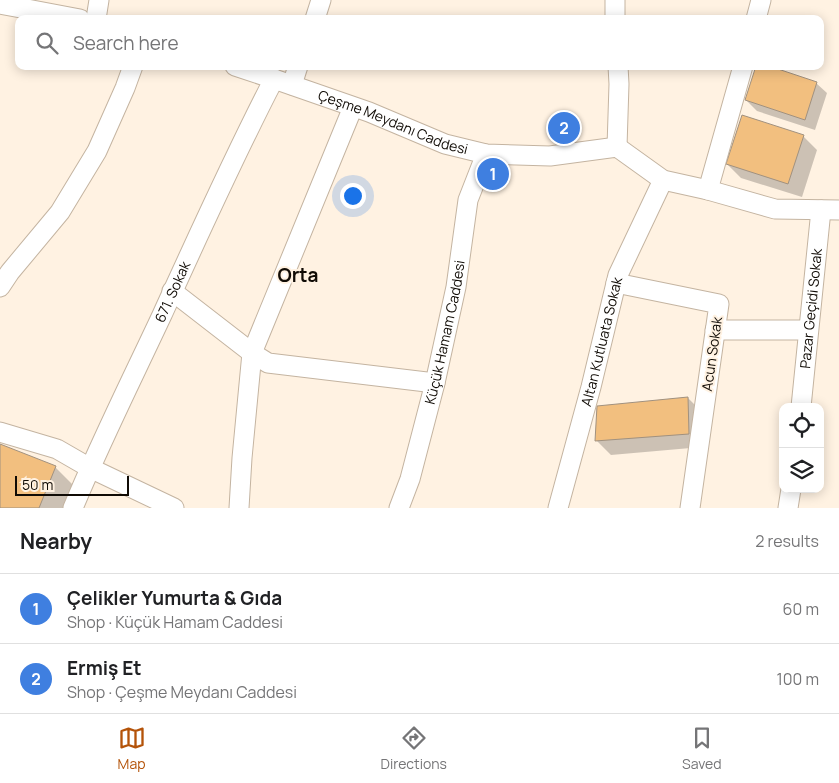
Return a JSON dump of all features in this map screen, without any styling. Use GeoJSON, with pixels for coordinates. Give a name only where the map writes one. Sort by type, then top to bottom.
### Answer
{"type":"FeatureCollection","features":[{"type":"Feature","properties":{"kind":"street"},"geometry":{"type":"LineString","coordinates":[[97,15],[99,0]]}},
{"type":"Feature","properties":{"kind":"street"},"geometry":{"type":"LineString","coordinates":[[316,15],[321,0]]}},
{"type":"Feature","properties":{"kind":"street"},"geometry":{"type":"LineString","coordinates":[[615,0],[615,15]]}},
{"type":"Feature","properties":{"kind":"street"},"geometry":{"type":"LineString","coordinates":[[757,15],[761,0]]}},
{"type":"Feature","properties":{"kind":"street"},"geometry":{"type":"LineString","coordinates":[[0,4],[59,15]]}},
{"type":"Feature","properties":{"kind":"street"},"geometry":{"type":"LineString","coordinates":[[0,287],[10,272],[60,212],[97,151],[132,70]]}},
{"type":"Feature","properties":{"kind":"street","name":"Çeşme Meydanı Caddesi"},"geometry":{"type":"LineString","coordinates":[[248,70],[353,107],[445,144],[486,154],[550,156],[617,147]]}},
{"type":"Feature","properties":{"kind":"street","name":"671. Sokak"},"geometry":{"type":"LineString","coordinates":[[73,508],[172,291],[255,117],[294,70]]}},
{"type":"Feature","properties":{"kind":"street"},"geometry":{"type":"LineString","coordinates":[[618,70],[617,147],[663,180],[708,190],[775,209],[830,210]]}},
{"type":"Feature","properties":{"kind":"street"},"geometry":{"type":"LineString","coordinates":[[708,190],[742,70]]}},
{"type":"Feature","properties":{"kind":"street"},"geometry":{"type":"LineString","coordinates":[[239,508],[252,353],[353,107]]}},
{"type":"Feature","properties":{"kind":"street","name":"Küçük Hamam Caddesi"},"geometry":{"type":"LineString","coordinates":[[399,508],[410,479],[435,383],[456,287],[468,200],[486,154]]}},
{"type":"Feature","properties":{"kind":"street","name":"Altan Kutluata Sokak"},"geometry":{"type":"LineString","coordinates":[[558,508],[591,387],[618,275],[663,180]]}},
{"type":"Feature","properties":{"kind":"street","name":"Pazar Geçidi Sokak"},"geometry":{"type":"LineString","coordinates":[[801,403],[808,330],[830,210]]}},
{"type":"Feature","properties":{"kind":"street","name":"Acun Sokak"},"geometry":{"type":"LineString","coordinates":[[616,283],[719,304],[690,508]]}},
{"type":"Feature","properties":{"kind":"street"},"geometry":{"type":"LineString","coordinates":[[172,291],[252,353],[268,363],[435,383]]}},
{"type":"Feature","properties":{"kind":"street"},"geometry":{"type":"LineString","coordinates":[[715,330],[808,330]]}},
{"type":"Feature","properties":{"kind":"street"},"geometry":{"type":"LineString","coordinates":[[0,432],[57,449],[90,468],[169,507]]}},
{"type":"Feature","properties":{"kind":"street"},"geometry":{"type":"LineString","coordinates":[[788,508],[790,493]]}},
{"type":"Feature","properties":{"kind":"building"},"geometry":{"type":"Polygon","coordinates":[[[755,70],[781,70],[817,82],[805,120],[745,100],[755,70]]]}},
{"type":"Feature","properties":{"kind":"building"},"geometry":{"type":"Polygon","coordinates":[[[742,115],[804,135],[788,184],[726,164],[742,115]]]}},
{"type":"Feature","properties":{"kind":"building"},"geometry":{"type":"Polygon","coordinates":[[[688,397],[689,434],[595,441],[597,406],[688,397]]]}},
{"type":"Feature","properties":{"kind":"building"},"geometry":{"type":"Polygon","coordinates":[[[0,444],[56,466],[39,508],[0,508],[0,444]]]}},
{"type":"Feature","properties":{"kind":"place","name":"Ermiş Et"},"geometry":{"type":"Point","coordinates":[564,128]}},
{"type":"Feature","properties":{"kind":"place","name":"Çelikler Yumurta & Gıda"},"geometry":{"type":"Point","coordinates":[493,174]}},
{"type":"Feature","properties":{"kind":"district","name":"Orta"},"geometry":{"type":"Point","coordinates":[298,275]}}]}
